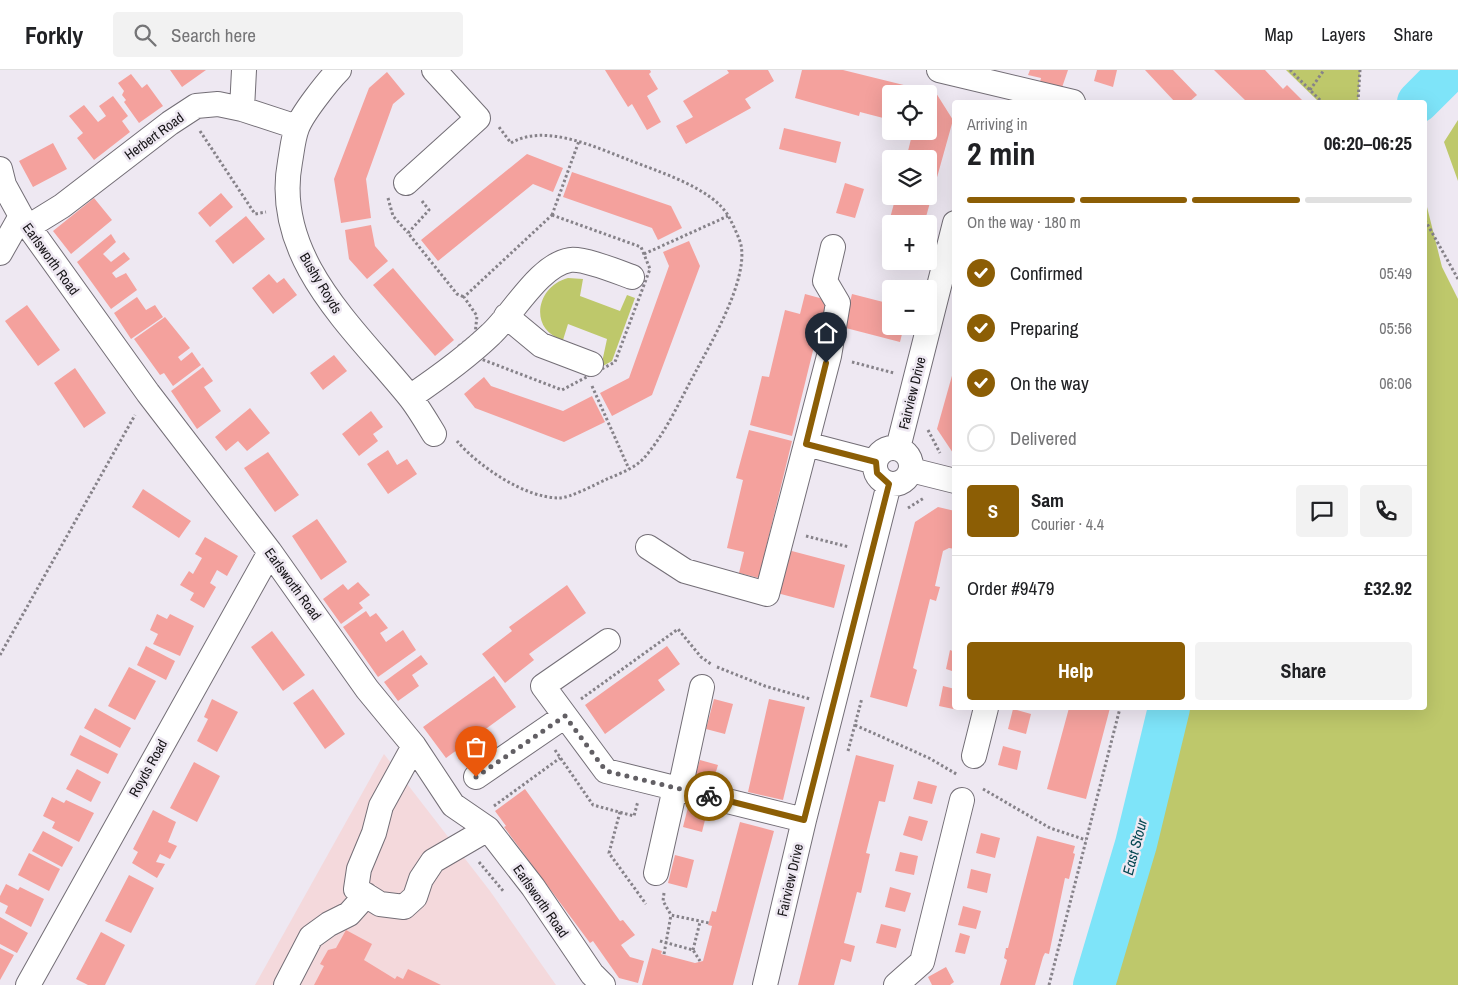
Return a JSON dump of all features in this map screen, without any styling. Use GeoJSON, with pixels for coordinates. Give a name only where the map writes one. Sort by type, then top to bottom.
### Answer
{"type":"FeatureCollection","features":[{"type":"Feature","properties":{"kind":"street"},"geometry":{"type":"LineString","coordinates":[[242,109],[244,70]]}},
{"type":"Feature","properties":{"kind":"street","name":"Bushy Royds"},"geometry":{"type":"LineString","coordinates":[[339,70],[297,127],[286,182],[289,209],[303,257],[324,293],[352,332],[410,397],[434,434]]}},
{"type":"Feature","properties":{"kind":"street"},"geometry":{"type":"LineString","coordinates":[[406,183],[478,118],[434,70]]}},
{"type":"Feature","properties":{"kind":"street"},"geometry":{"type":"LineString","coordinates":[[939,70],[990,85],[1063,100]]}},
{"type":"Feature","properties":{"kind":"street","name":"Herbert Road"},"geometry":{"type":"LineString","coordinates":[[0,253],[24,222],[62,206],[170,122],[196,106],[218,104],[242,109],[297,127]]}},
{"type":"Feature","properties":{"kind":"street","name":"Earlsworth Road"},"geometry":{"type":"LineString","coordinates":[[0,169],[4,185],[24,222],[148,393],[270,552],[367,689],[414,746],[453,805],[489,818],[592,974],[603,985]]}},
{"type":"Feature","properties":{"kind":"street","name":"Fairview Drive"},"geometry":{"type":"LineString","coordinates":[[898,448],[952,235]]}},
{"type":"Feature","properties":{"kind":"street"},"geometry":{"type":"LineString","coordinates":[[648,546],[685,571],[767,594],[828,360],[838,303],[826,281],[833,247]]}},
{"type":"Feature","properties":{"kind":"street"},"geometry":{"type":"LineString","coordinates":[[410,397],[451,369],[492,333],[552,268],[571,260],[604,267],[632,278]]}},
{"type":"Feature","properties":{"kind":"street"},"geometry":{"type":"LineString","coordinates":[[506,316],[541,346],[589,370]]}},
{"type":"Feature","properties":{"kind":"street"},"geometry":{"type":"LineString","coordinates":[[806,444],[876,462],[877,473],[889,484],[901,483],[911,470],[952,480]]}},
{"type":"Feature","properties":{"kind":"street","name":"Fairview Drive"},"geometry":{"type":"LineString","coordinates":[[876,462],[878,456],[886,449],[898,448],[908,454],[911,470]]}},
{"type":"Feature","properties":{"kind":"street","name":"Fairview Drive"},"geometry":{"type":"LineString","coordinates":[[765,985],[804,820],[889,484]]}},
{"type":"Feature","properties":{"kind":"street","name":"Royds Road"},"geometry":{"type":"LineString","coordinates":[[28,985],[270,552]]}},
{"type":"Feature","properties":{"kind":"street"},"geometry":{"type":"LineString","coordinates":[[608,641],[543,686],[606,771],[804,820]]}},
{"type":"Feature","properties":{"kind":"street"},"geometry":{"type":"LineString","coordinates":[[661,879],[677,789],[702,687]]}},
{"type":"Feature","properties":{"kind":"street"},"geometry":{"type":"LineString","coordinates":[[974,756],[986,710]]}},
{"type":"Feature","properties":{"kind":"street"},"geometry":{"type":"LineString","coordinates":[[476,777],[565,716]]}},
{"type":"Feature","properties":{"kind":"street"},"geometry":{"type":"LineString","coordinates":[[414,746],[381,806],[374,834],[359,869],[356,889],[380,904],[404,907],[415,897],[421,879],[433,861],[489,818]]}},
{"type":"Feature","properties":{"kind":"street"},"geometry":{"type":"LineString","coordinates":[[896,985],[922,962],[962,800]]}},
{"type":"Feature","properties":{"kind":"street"},"geometry":{"type":"LineString","coordinates":[[286,985],[311,937],[329,924],[349,914],[366,895]]}},
{"type":"Feature","properties":{"kind":"path"},"geometry":{"type":"LineString","coordinates":[[1290,70],[1320,100]]}},
{"type":"Feature","properties":{"kind":"path"},"geometry":{"type":"LineString","coordinates":[[1310,90],[1324,70]]}},
{"type":"Feature","properties":{"kind":"path"},"geometry":{"type":"LineString","coordinates":[[1358,100],[1360,70]]}},
{"type":"Feature","properties":{"kind":"path"},"geometry":{"type":"LineString","coordinates":[[187,112],[255,214],[289,209]]}},
{"type":"Feature","properties":{"kind":"path"},"geometry":{"type":"LineString","coordinates":[[434,434],[449,431],[473,458],[505,480],[537,495],[561,499],[629,469],[643,460],[657,442],[721,324],[742,269],[741,245],[728,216],[718,204],[681,180],[579,141],[523,136],[510,143],[498,125],[478,118]]}},
{"type":"Feature","properties":{"kind":"path"},"geometry":{"type":"LineString","coordinates":[[464,297],[552,215],[579,141]]}},
{"type":"Feature","properties":{"kind":"path"},"geometry":{"type":"LineString","coordinates":[[406,183],[429,210],[408,233],[457,294],[464,297],[477,316],[476,334],[459,346],[468,354],[562,390],[589,370],[615,362],[650,269],[641,247],[552,215]]}},
{"type":"Feature","properties":{"kind":"path"},"geometry":{"type":"LineString","coordinates":[[644,254],[728,216]]}},
{"type":"Feature","properties":{"kind":"path"},"geometry":{"type":"LineString","coordinates":[[1427,224],[1458,279]]}},
{"type":"Feature","properties":{"kind":"path"},"geometry":{"type":"LineString","coordinates":[[828,360],[896,374]]}},
{"type":"Feature","properties":{"kind":"path"},"geometry":{"type":"LineString","coordinates":[[589,370],[629,469]]}},
{"type":"Feature","properties":{"kind":"path"},"geometry":{"type":"LineString","coordinates":[[0,655],[148,393]]}},
{"type":"Feature","properties":{"kind":"path"},"geometry":{"type":"LineString","coordinates":[[785,527],[850,548]]}},
{"type":"Feature","properties":{"kind":"path"},"geometry":{"type":"LineString","coordinates":[[1049,985],[1119,710]]}},
{"type":"Feature","properties":{"kind":"path"},"geometry":{"type":"LineString","coordinates":[[489,818],[560,758]]}},
{"type":"Feature","properties":{"kind":"path"},"geometry":{"type":"LineString","coordinates":[[620,812],[610,853],[646,904]]}},
{"type":"Feature","properties":{"kind":"path"},"geometry":{"type":"LineString","coordinates":[[661,879],[663,901],[671,915],[664,954]]}},
{"type":"Feature","properties":{"kind":"path"},"geometry":{"type":"LineString","coordinates":[[671,915],[709,923]]}},
{"type":"Feature","properties":{"kind":"path"},"geometry":{"type":"LineString","coordinates":[[700,922],[693,950],[700,962]]}},
{"type":"Feature","properties":{"kind":"path"},"geometry":{"type":"LineString","coordinates":[[660,941],[693,950]]}},
{"type":"Feature","properties":{"kind":"shaded area"},"geometry":{"type":"Polygon","coordinates":[[[384,754],[490,891],[556,985],[255,985],[384,754]]]}},
{"type":"Feature","properties":{"kind":"green space"},"geometry":{"type":"Polygon","coordinates":[[[1286,70],[1360,70],[1358,100],[1317,100],[1286,70]]]}},
{"type":"Feature","properties":{"kind":"green space"},"geometry":{"type":"Polygon","coordinates":[[[1458,120],[1458,181],[1444,142],[1458,120]]]}},
{"type":"Feature","properties":{"kind":"green space"},"geometry":{"type":"Polygon","coordinates":[[[1427,207],[1442,267],[1458,299],[1458,985],[1107,985],[1154,842],[1184,710],[1427,710],[1427,207]]]}},
{"type":"Feature","properties":{"kind":"green space"},"geometry":{"type":"Polygon","coordinates":[[[568,278],[583,279],[580,296],[620,311],[627,295],[635,298],[612,361],[601,367],[607,339],[568,324],[563,340],[552,335],[545,327],[541,318],[540,308],[543,298],[557,283],[568,278]]]}},
{"type":"Feature","properties":{"kind":"building"},"geometry":{"type":"Polygon","coordinates":[[[170,70],[206,70],[182,87],[170,70]]]}},
{"type":"Feature","properties":{"kind":"building"},"geometry":{"type":"Polygon","coordinates":[[[605,70],[650,70],[649,74],[658,89],[647,96],[661,122],[647,130],[632,104],[628,107],[605,70]]]}},
{"type":"Feature","properties":{"kind":"building"},"geometry":{"type":"Polygon","coordinates":[[[727,70],[768,70],[774,81],[745,99],[751,108],[686,144],[676,126],[693,117],[683,101],[729,73],[727,70]]]}},
{"type":"Feature","properties":{"kind":"building"},"geometry":{"type":"Polygon","coordinates":[[[802,70],[843,70],[904,85],[882,85],[882,118],[860,112],[859,116],[795,98],[802,70]]]}},
{"type":"Feature","properties":{"kind":"building"},"geometry":{"type":"Polygon","coordinates":[[[1030,70],[1068,70],[1058,100],[1036,100],[1041,78],[1028,75],[1030,70]]]}},
{"type":"Feature","properties":{"kind":"building"},"geometry":{"type":"Polygon","coordinates":[[[1097,70],[1117,70],[1113,87],[1094,81],[1097,70]]]}},
{"type":"Feature","properties":{"kind":"building"},"geometry":{"type":"Polygon","coordinates":[[[1145,70],[1173,70],[1197,95],[1191,100],[1173,100],[1145,70]]]}},
{"type":"Feature","properties":{"kind":"building"},"geometry":{"type":"Polygon","coordinates":[[[1214,70],[1265,70],[1283,89],[1287,85],[1302,100],[1245,100],[1214,70]]]}},
{"type":"Feature","properties":{"kind":"building"},"geometry":{"type":"Polygon","coordinates":[[[387,72],[405,94],[393,104],[366,179],[371,218],[341,223],[334,179],[369,88],[387,72]]]}},
{"type":"Feature","properties":{"kind":"building"},"geometry":{"type":"Polygon","coordinates":[[[131,74],[142,88],[147,84],[163,106],[139,123],[124,102],[126,100],[122,95],[124,91],[118,83],[131,74]]]}},
{"type":"Feature","properties":{"kind":"building"},"geometry":{"type":"Polygon","coordinates":[[[937,95],[952,118],[952,124],[937,177],[937,150],[908,150],[911,140],[937,140],[937,95]]]}},
{"type":"Feature","properties":{"kind":"building"},"geometry":{"type":"Polygon","coordinates":[[[113,96],[128,116],[122,121],[130,132],[94,160],[77,138],[83,133],[69,116],[84,105],[98,122],[106,116],[99,106],[113,96]]]}},
{"type":"Feature","properties":{"kind":"building"},"geometry":{"type":"Polygon","coordinates":[[[784,128],[841,142],[836,163],[779,149],[784,128]]]}},
{"type":"Feature","properties":{"kind":"building"},"geometry":{"type":"Polygon","coordinates":[[[53,143],[67,169],[33,187],[19,161],[53,143]]]}},
{"type":"Feature","properties":{"kind":"building"},"geometry":{"type":"Polygon","coordinates":[[[527,154],[563,168],[553,192],[533,184],[438,261],[421,240],[527,154]]]}},
{"type":"Feature","properties":{"kind":"building"},"geometry":{"type":"Polygon","coordinates":[[[572,172],[671,206],[682,228],[658,240],[652,228],[563,197],[572,172]]]}},
{"type":"Feature","properties":{"kind":"building"},"geometry":{"type":"Polygon","coordinates":[[[845,183],[864,189],[855,218],[836,213],[845,183]]]}},
{"type":"Feature","properties":{"kind":"building"},"geometry":{"type":"Polygon","coordinates":[[[221,193],[233,207],[210,227],[198,213],[221,193]]]}},
{"type":"Feature","properties":{"kind":"building"},"geometry":{"type":"Polygon","coordinates":[[[94,198],[112,220],[71,254],[53,231],[94,198]]]}},
{"type":"Feature","properties":{"kind":"building"},"geometry":{"type":"Polygon","coordinates":[[[894,205],[929,205],[927,215],[891,215],[894,205]]]}},
{"type":"Feature","properties":{"kind":"building"},"geometry":{"type":"Polygon","coordinates":[[[246,216],[265,239],[233,264],[215,241],[246,216]]]}},
{"type":"Feature","properties":{"kind":"building"},"geometry":{"type":"Polygon","coordinates":[[[371,225],[375,246],[388,261],[367,279],[349,259],[345,230],[371,225]]]}},
{"type":"Feature","properties":{"kind":"building"},"geometry":{"type":"Polygon","coordinates":[[[111,234],[116,242],[103,254],[111,262],[124,252],[130,259],[112,273],[116,278],[126,273],[137,290],[111,309],[77,262],[111,234]]]}},
{"type":"Feature","properties":{"kind":"building"},"geometry":{"type":"Polygon","coordinates":[[[689,241],[700,266],[652,395],[612,416],[600,393],[629,378],[669,266],[663,252],[689,241]]]}},
{"type":"Feature","properties":{"kind":"building"},"geometry":{"type":"Polygon","coordinates":[[[393,268],[454,340],[435,356],[373,285],[393,268]]]}},
{"type":"Feature","properties":{"kind":"building"},"geometry":{"type":"Polygon","coordinates":[[[269,274],[277,283],[284,278],[297,295],[273,314],[252,288],[269,274]]]}},
{"type":"Feature","properties":{"kind":"building"},"geometry":{"type":"Polygon","coordinates":[[[805,294],[849,306],[852,294],[882,302],[882,335],[902,335],[900,342],[842,327],[844,325],[821,318],[792,436],[750,425],[762,376],[769,377],[785,310],[800,314],[805,294]]]}},
{"type":"Feature","properties":{"kind":"building"},"geometry":{"type":"Polygon","coordinates":[[[137,297],[146,310],[155,305],[163,317],[131,339],[114,313],[137,297]]]}},
{"type":"Feature","properties":{"kind":"building"},"geometry":{"type":"Polygon","coordinates":[[[27,305],[60,350],[38,366],[5,321],[27,305]]]}},
{"type":"Feature","properties":{"kind":"building"},"geometry":{"type":"Polygon","coordinates":[[[165,317],[190,348],[178,357],[181,361],[192,352],[201,365],[173,386],[164,373],[160,375],[134,339],[165,317]]]}},
{"type":"Feature","properties":{"kind":"building"},"geometry":{"type":"Polygon","coordinates":[[[334,355],[347,371],[323,390],[310,373],[334,355]]]}},
{"type":"Feature","properties":{"kind":"building"},"geometry":{"type":"Polygon","coordinates":[[[203,367],[213,381],[204,387],[221,411],[197,429],[171,391],[203,367]]]}},
{"type":"Feature","properties":{"kind":"building"},"geometry":{"type":"Polygon","coordinates":[[[75,368],[106,413],[84,428],[54,383],[75,368]]]}},
{"type":"Feature","properties":{"kind":"building"},"geometry":{"type":"Polygon","coordinates":[[[952,376],[952,452],[937,429],[952,376]]]}},
{"type":"Feature","properties":{"kind":"building"},"geometry":{"type":"Polygon","coordinates":[[[484,377],[491,386],[563,411],[592,396],[605,422],[564,442],[475,408],[464,394],[484,377]]]}},
{"type":"Feature","properties":{"kind":"building"},"geometry":{"type":"Polygon","coordinates":[[[250,408],[270,433],[247,451],[238,441],[226,451],[215,437],[250,408]]]}},
{"type":"Feature","properties":{"kind":"building"},"geometry":{"type":"Polygon","coordinates":[[[371,411],[383,427],[373,434],[378,441],[359,456],[342,434],[371,411]]]}},
{"type":"Feature","properties":{"kind":"building"},"geometry":{"type":"Polygon","coordinates":[[[749,430],[792,441],[764,556],[785,561],[788,550],[845,565],[834,608],[777,593],[779,583],[739,573],[744,552],[727,548],[743,480],[736,478],[749,430]]]}},
{"type":"Feature","properties":{"kind":"building"},"geometry":{"type":"Polygon","coordinates":[[[388,450],[397,465],[407,459],[417,474],[388,494],[367,464],[388,450]]]}},
{"type":"Feature","properties":{"kind":"building"},"geometry":{"type":"Polygon","coordinates":[[[268,452],[299,495],[275,512],[244,468],[268,452]]]}},
{"type":"Feature","properties":{"kind":"building"},"geometry":{"type":"Polygon","coordinates":[[[143,489],[191,521],[179,538],[132,507],[143,489]]]}},
{"type":"Feature","properties":{"kind":"building"},"geometry":{"type":"Polygon","coordinates":[[[938,507],[952,510],[952,548],[943,551],[935,586],[940,587],[936,601],[930,599],[913,668],[917,670],[907,707],[870,697],[915,522],[938,507]]]}},
{"type":"Feature","properties":{"kind":"building"},"geometry":{"type":"Polygon","coordinates":[[[317,519],[347,562],[321,580],[292,536],[317,519]]]}},
{"type":"Feature","properties":{"kind":"building"},"geometry":{"type":"Polygon","coordinates":[[[205,537],[238,556],[227,576],[217,570],[210,583],[216,587],[204,608],[190,600],[194,593],[180,585],[189,571],[193,574],[202,558],[195,554],[205,537]]]}},
{"type":"Feature","properties":{"kind":"building"},"geometry":{"type":"Polygon","coordinates":[[[358,582],[370,595],[359,603],[363,608],[341,624],[323,599],[343,584],[348,590],[358,582]]]}},
{"type":"Feature","properties":{"kind":"building"},"geometry":{"type":"Polygon","coordinates":[[[567,585],[586,613],[529,654],[534,660],[505,683],[482,654],[512,631],[509,627],[567,585]]]}},
{"type":"Feature","properties":{"kind":"building"},"geometry":{"type":"Polygon","coordinates":[[[366,611],[370,617],[376,613],[388,628],[380,633],[386,642],[403,630],[416,650],[378,677],[343,627],[366,611]]]}},
{"type":"Feature","properties":{"kind":"building"},"geometry":{"type":"Polygon","coordinates":[[[157,614],[167,619],[170,614],[194,626],[180,656],[153,644],[158,634],[150,630],[157,614]]]}},
{"type":"Feature","properties":{"kind":"building"},"geometry":{"type":"Polygon","coordinates":[[[272,631],[305,675],[283,691],[251,647],[272,631]]]}},
{"type":"Feature","properties":{"kind":"building"},"geometry":{"type":"Polygon","coordinates":[[[146,646],[175,661],[166,680],[137,665],[146,646]]]}},
{"type":"Feature","properties":{"kind":"building"},"geometry":{"type":"Polygon","coordinates":[[[667,646],[680,664],[658,680],[665,690],[605,734],[585,705],[667,646]]]}},
{"type":"Feature","properties":{"kind":"building"},"geometry":{"type":"Polygon","coordinates":[[[950,650],[952,651],[952,671],[946,669],[950,650]]]}},
{"type":"Feature","properties":{"kind":"building"},"geometry":{"type":"Polygon","coordinates":[[[421,655],[428,664],[412,675],[419,686],[398,701],[384,682],[421,655]]]}},
{"type":"Feature","properties":{"kind":"building"},"geometry":{"type":"Polygon","coordinates":[[[129,667],[156,681],[135,720],[108,706],[129,667]]]}},
{"type":"Feature","properties":{"kind":"building"},"geometry":{"type":"Polygon","coordinates":[[[494,676],[516,707],[446,758],[423,727],[494,676]]]}},
{"type":"Feature","properties":{"kind":"building"},"geometry":{"type":"Polygon","coordinates":[[[943,686],[952,688],[952,709],[939,706],[943,686]]]}},
{"type":"Feature","properties":{"kind":"building"},"geometry":{"type":"Polygon","coordinates":[[[313,689],[345,734],[325,749],[293,703],[313,689]]]}},
{"type":"Feature","properties":{"kind":"building"},"geometry":{"type":"Polygon","coordinates":[[[212,699],[238,712],[217,752],[197,741],[208,719],[204,717],[212,699]]]}},
{"type":"Feature","properties":{"kind":"building"},"geometry":{"type":"Polygon","coordinates":[[[714,699],[733,704],[725,734],[706,729],[714,699]]]}},
{"type":"Feature","properties":{"kind":"building"},"geometry":{"type":"Polygon","coordinates":[[[769,699],[805,707],[783,800],[748,792],[769,699]]]}},
{"type":"Feature","properties":{"kind":"building"},"geometry":{"type":"Polygon","coordinates":[[[95,708],[131,728],[120,748],[84,728],[95,708]]]}},
{"type":"Feature","properties":{"kind":"building"},"geometry":{"type":"Polygon","coordinates":[[[1013,710],[1031,714],[1026,734],[1008,729],[1013,710]]]}},
{"type":"Feature","properties":{"kind":"building"},"geometry":{"type":"Polygon","coordinates":[[[1068,710],[1109,710],[1086,799],[1047,789],[1068,710]]]}},
{"type":"Feature","properties":{"kind":"building"},"geometry":{"type":"Polygon","coordinates":[[[80,735],[118,754],[108,774],[70,755],[80,735]]]}},
{"type":"Feature","properties":{"kind":"building"},"geometry":{"type":"Polygon","coordinates":[[[1003,746],[1021,751],[1017,770],[998,765],[1003,746]]]}},
{"type":"Feature","properties":{"kind":"building"},"geometry":{"type":"Polygon","coordinates":[[[856,755],[894,765],[885,802],[879,801],[866,853],[870,854],[861,893],[857,892],[844,943],[855,946],[851,962],[841,959],[834,985],[798,985],[856,755]]]}},
{"type":"Feature","properties":{"kind":"building"},"geometry":{"type":"Polygon","coordinates":[[[700,760],[718,765],[712,785],[694,779],[700,760]]]}},
{"type":"Feature","properties":{"kind":"building"},"geometry":{"type":"Polygon","coordinates":[[[194,762],[220,776],[197,822],[170,808],[194,762]]]}},
{"type":"Feature","properties":{"kind":"building"},"geometry":{"type":"Polygon","coordinates":[[[77,769],[101,782],[91,802],[66,789],[77,769]]]}},
{"type":"Feature","properties":{"kind":"building"},"geometry":{"type":"Polygon","coordinates":[[[918,781],[937,786],[932,804],[913,799],[918,781]]]}},
{"type":"Feature","properties":{"kind":"building"},"geometry":{"type":"Polygon","coordinates":[[[525,789],[620,921],[623,920],[635,935],[621,945],[630,957],[644,961],[638,983],[619,978],[593,941],[590,943],[504,827],[506,826],[495,811],[525,789]]]}},
{"type":"Feature","properties":{"kind":"building"},"geometry":{"type":"Polygon","coordinates":[[[52,797],[64,803],[66,800],[94,813],[79,842],[52,828],[55,822],[43,816],[52,797]]]}},
{"type":"Feature","properties":{"kind":"building"},"geometry":{"type":"Polygon","coordinates":[[[688,807],[707,812],[702,832],[683,827],[688,807]]]}},
{"type":"Feature","properties":{"kind":"building"},"geometry":{"type":"Polygon","coordinates":[[[153,810],[176,822],[168,842],[177,846],[170,859],[160,854],[156,862],[165,864],[157,878],[132,863],[138,852],[133,849],[153,810]]]}},
{"type":"Feature","properties":{"kind":"building"},"geometry":{"type":"Polygon","coordinates":[[[909,816],[928,821],[922,841],[903,835],[909,816]]]}},
{"type":"Feature","properties":{"kind":"building"},"geometry":{"type":"Polygon","coordinates":[[[740,822],[774,831],[733,985],[642,985],[652,948],[662,951],[661,954],[695,963],[703,961],[712,926],[708,925],[712,911],[716,912],[740,822]]]}},
{"type":"Feature","properties":{"kind":"building"},"geometry":{"type":"Polygon","coordinates":[[[43,831],[73,847],[62,867],[32,851],[43,831]]]}},
{"type":"Feature","properties":{"kind":"building"},"geometry":{"type":"Polygon","coordinates":[[[981,833],[1000,838],[995,858],[976,853],[981,833]]]}},
{"type":"Feature","properties":{"kind":"building"},"geometry":{"type":"Polygon","coordinates":[[[1037,836],[1075,846],[1069,879],[1065,878],[1049,954],[1045,953],[1043,957],[1035,985],[1000,985],[1007,960],[1004,958],[1006,948],[1008,948],[1037,836]]]}},
{"type":"Feature","properties":{"kind":"building"},"geometry":{"type":"Polygon","coordinates":[[[900,852],[918,856],[914,875],[895,871],[900,852]]]}},
{"type":"Feature","properties":{"kind":"building"},"geometry":{"type":"Polygon","coordinates":[[[29,853],[60,869],[49,891],[18,875],[29,853]]]}},
{"type":"Feature","properties":{"kind":"building"},"geometry":{"type":"Polygon","coordinates":[[[675,855],[694,860],[687,888],[668,883],[675,855]]]}},
{"type":"Feature","properties":{"kind":"building"},"geometry":{"type":"Polygon","coordinates":[[[971,869],[991,874],[987,893],[967,888],[971,869]]]}},
{"type":"Feature","properties":{"kind":"building"},"geometry":{"type":"Polygon","coordinates":[[[129,875],[154,888],[131,933],[105,921],[129,875]]]}},
{"type":"Feature","properties":{"kind":"building"},"geometry":{"type":"Polygon","coordinates":[[[6,884],[18,890],[20,887],[44,899],[31,927],[5,913],[8,906],[0,902],[0,896],[6,884]]]}},
{"type":"Feature","properties":{"kind":"building"},"geometry":{"type":"Polygon","coordinates":[[[890,887],[911,893],[905,912],[885,907],[890,887]]]}},
{"type":"Feature","properties":{"kind":"building"},"geometry":{"type":"Polygon","coordinates":[[[963,906],[981,911],[976,929],[958,925],[963,906]]]}},
{"type":"Feature","properties":{"kind":"building"},"geometry":{"type":"Polygon","coordinates":[[[0,917],[28,933],[17,953],[0,944],[0,917]]]}},
{"type":"Feature","properties":{"kind":"building"},"geometry":{"type":"Polygon","coordinates":[[[881,924],[901,929],[896,948],[876,943],[881,924]]]}},
{"type":"Feature","properties":{"kind":"building"},"geometry":{"type":"Polygon","coordinates":[[[346,930],[372,944],[364,960],[395,979],[397,976],[403,979],[408,969],[441,985],[314,985],[324,966],[320,964],[328,950],[336,948],[346,930]]]}},
{"type":"Feature","properties":{"kind":"building"},"geometry":{"type":"Polygon","coordinates":[[[101,932],[125,945],[105,985],[88,985],[76,979],[101,932]]]}},
{"type":"Feature","properties":{"kind":"building"},"geometry":{"type":"Polygon","coordinates":[[[960,933],[970,936],[965,954],[955,952],[960,933]]]}},
{"type":"Feature","properties":{"kind":"building"},"geometry":{"type":"Polygon","coordinates":[[[0,948],[14,955],[0,980],[0,948]]]}},
{"type":"Feature","properties":{"kind":"building"},"geometry":{"type":"Polygon","coordinates":[[[946,967],[954,982],[950,985],[932,985],[928,977],[946,967]]]}},
{"type":"Feature","properties":{"kind":"waterway","name":"East Stour"},"geometry":{"type":"LineString","coordinates":[[1420,100],[1450,70]]}},
{"type":"Feature","properties":{"kind":"waterway","name":"East Stour"},"geometry":{"type":"LineString","coordinates":[[1094,985],[1136,844],[1169,710]]}},
{"type":"Feature","properties":{"kind":"way so far"},"geometry":{"type":"LineString","coordinates":[[476,777],[565,716],[606,771],[709,796]]}},
{"type":"Feature","properties":{"kind":"route"},"geometry":{"type":"LineString","coordinates":[[709,796],[804,820],[889,484],[884,482],[877,473],[875,468],[876,462],[806,444],[826,363]]}}]}
